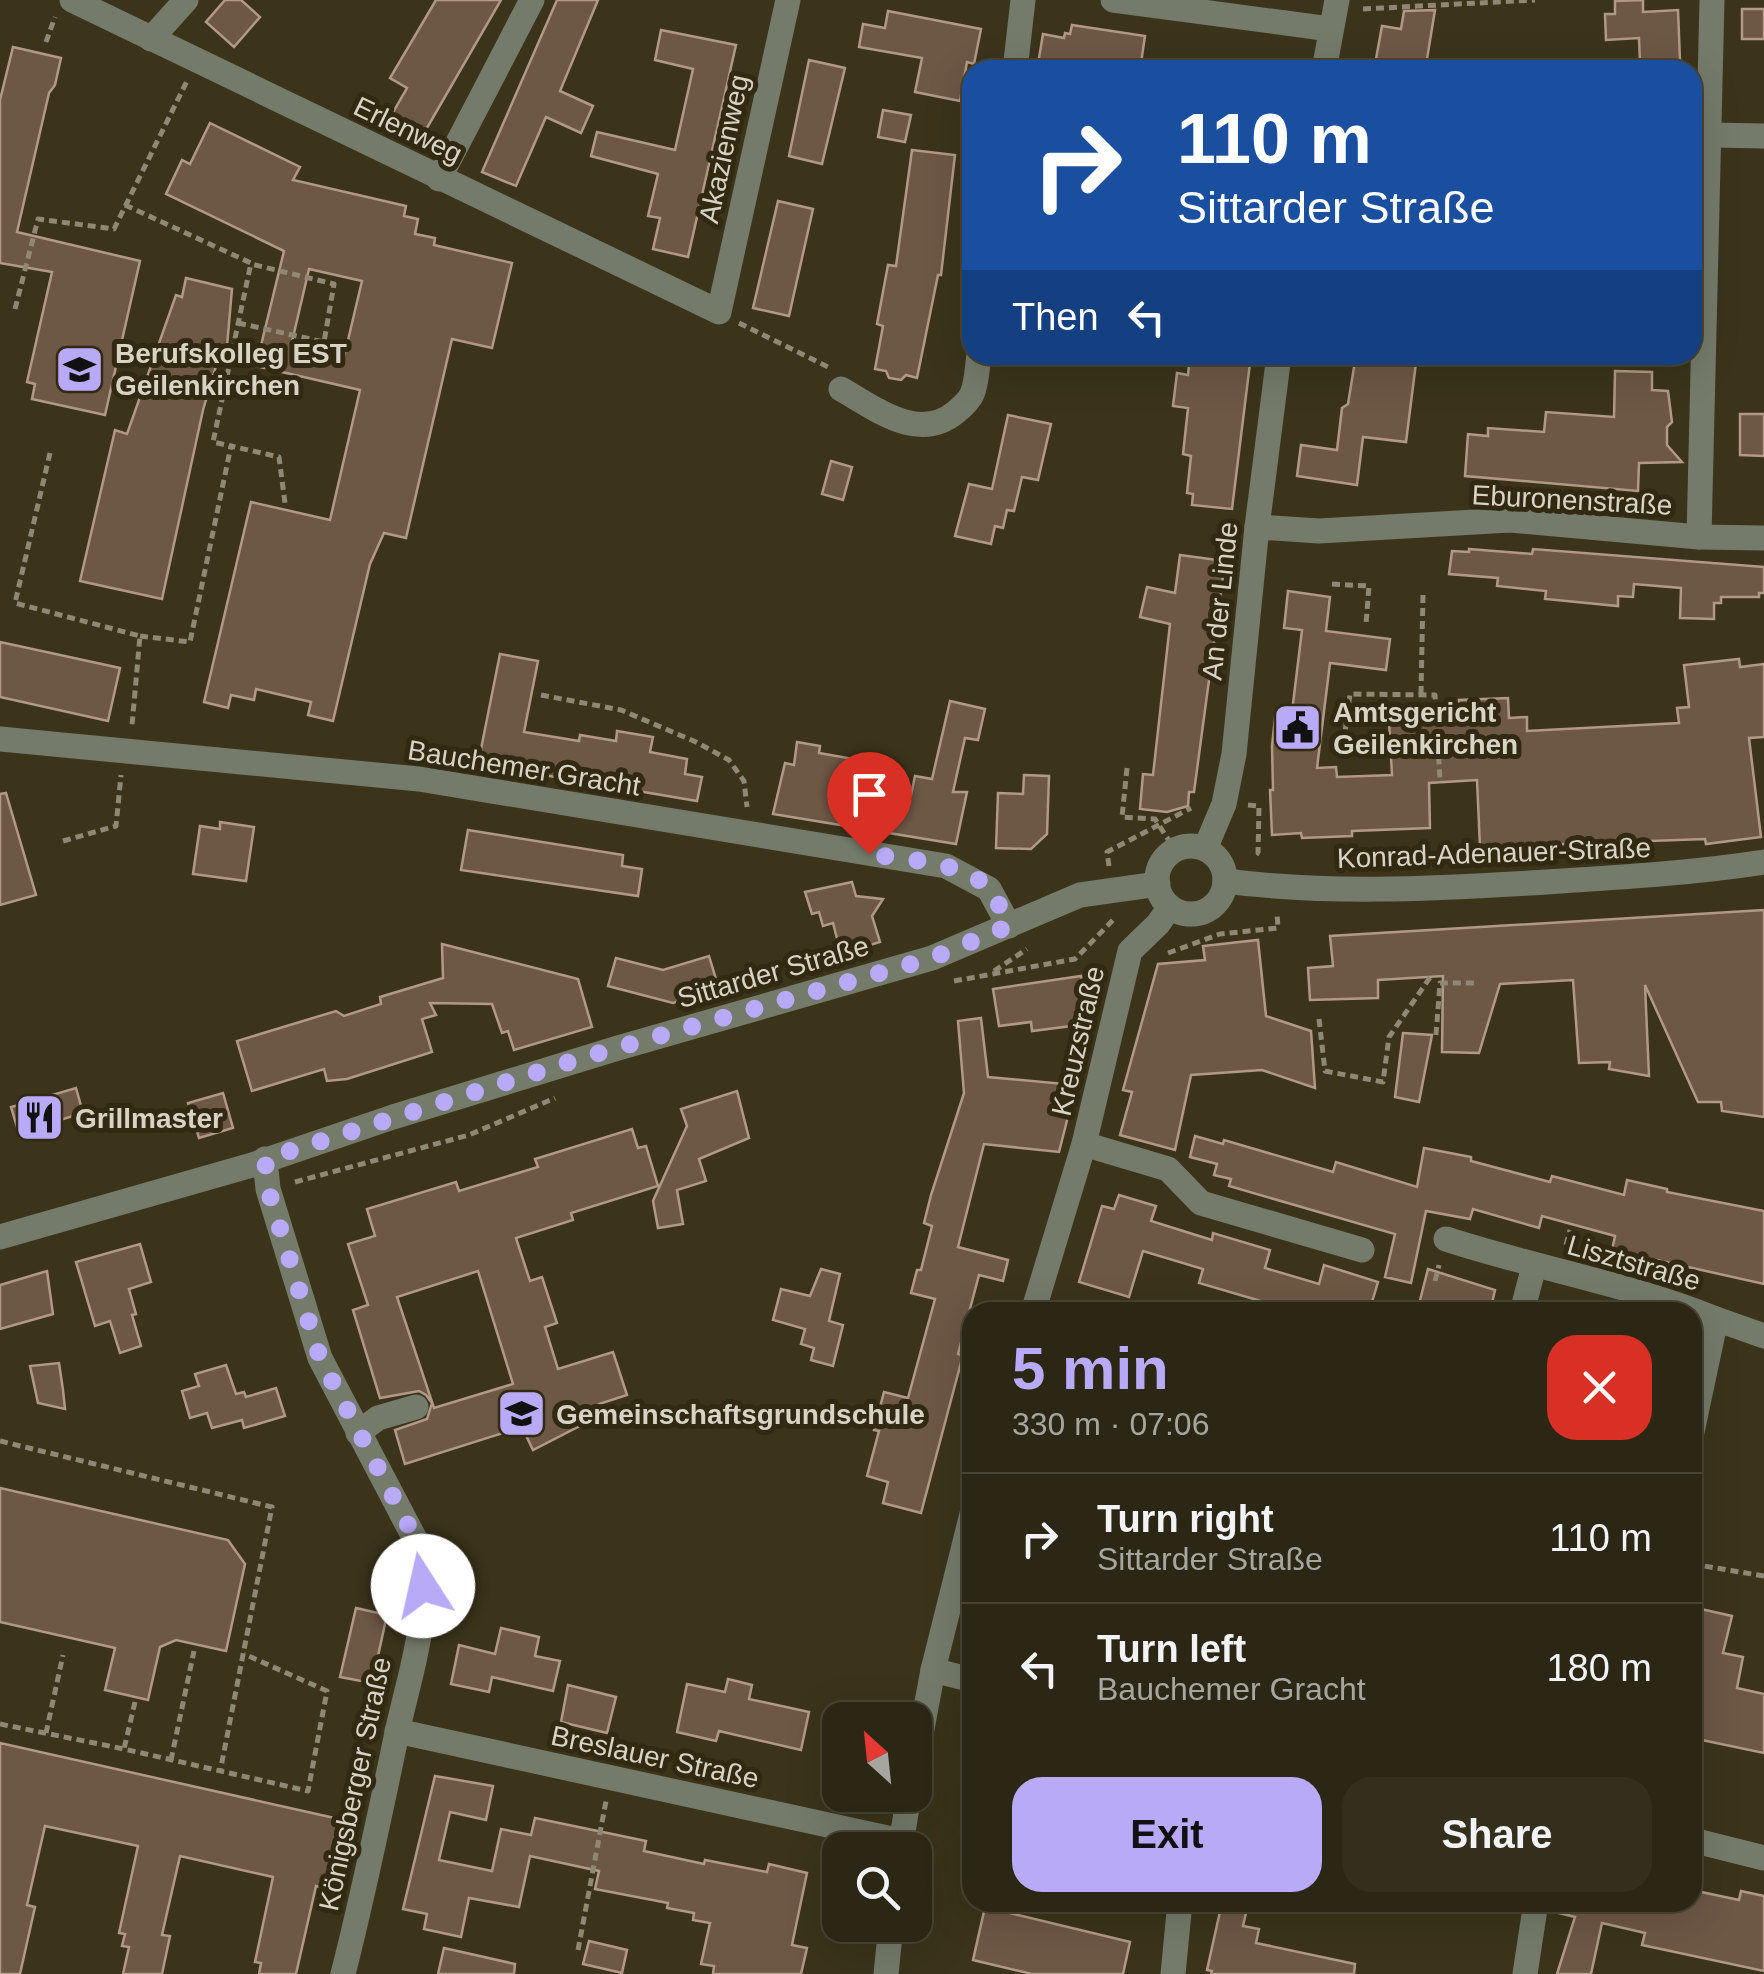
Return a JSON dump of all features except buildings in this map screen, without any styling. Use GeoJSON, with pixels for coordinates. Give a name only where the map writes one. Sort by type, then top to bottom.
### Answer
{"type":"FeatureCollection","features":[{"type":"Feature","properties":{"kind":"street","name":"Erlenweg"},"geometry":{"type":"LineString","coordinates":[[72,0],[719,312]]}},
{"type":"Feature","properties":{"kind":"street"},"geometry":{"type":"LineString","coordinates":[[151,39],[186,0]]}},
{"type":"Feature","properties":{"kind":"street"},"geometry":{"type":"LineString","coordinates":[[439,179],[532,0]]}},
{"type":"Feature","properties":{"kind":"street","name":"Akazienweg"},"geometry":{"type":"LineString","coordinates":[[719,312],[788,0]]}},
{"type":"Feature","properties":{"kind":"street"},"geometry":{"type":"LineString","coordinates":[[1016,60],[1024,0]]}},
{"type":"Feature","properties":{"kind":"street"},"geometry":{"type":"LineString","coordinates":[[1113,0],[1334,11],[1326,60]]}},
{"type":"Feature","properties":{"kind":"street"},"geometry":{"type":"LineString","coordinates":[[1699,537],[1712,0]]}},
{"type":"Feature","properties":{"kind":"street"},"geometry":{"type":"LineString","coordinates":[[1710,136],[1764,136]]}},
{"type":"Feature","properties":{"kind":"street"},"geometry":{"type":"LineString","coordinates":[[841,390],[917,427],[934,426],[949,418],[972,396],[977,365]]}},
{"type":"Feature","properties":{"kind":"street","name":"An der Linde"},"geometry":{"type":"LineString","coordinates":[[1205,849],[1224,804],[1234,754],[1278,365]]}},
{"type":"Feature","properties":{"kind":"street","name":"Eburonenstraße"},"geometry":{"type":"LineString","coordinates":[[1257,527],[1320,531],[1510,520],[1699,537],[1764,538]]}},
{"type":"Feature","properties":{"kind":"street","name":"Bauchemer Gracht"},"geometry":{"type":"LineString","coordinates":[[0,739],[418,779],[946,866],[989,888],[1009,926]]}},
{"type":"Feature","properties":{"kind":"street"},"geometry":{"type":"LineString","coordinates":[[1185,846],[1205,849],[1216,856],[1226,881],[1220,898],[1206,911],[1188,914],[1164,895],[1161,864],[1185,846]]}},
{"type":"Feature","properties":{"kind":"street","name":"Konrad-Adenauer-Straße"},"geometry":{"type":"LineString","coordinates":[[1226,881],[1314,890],[1444,888],[1682,874],[1764,862]]}},
{"type":"Feature","properties":{"kind":"street","name":"Sittarder Straße"},"geometry":{"type":"LineString","coordinates":[[0,1238],[600,1053],[932,958],[1080,895],[1164,895]]}},
{"type":"Feature","properties":{"kind":"street","name":"Kreuzstraße"},"geometry":{"type":"LineString","coordinates":[[1036,1302],[1084,1144],[1130,951],[1158,924],[1164,895]]}},
{"type":"Feature","properties":{"kind":"street","name":"Kreuzstraße"},"geometry":{"type":"LineString","coordinates":[[1084,1144],[1168,1169],[1201,1203],[1362,1250]]}},
{"type":"Feature","properties":{"kind":"street","name":"Königsberger Straße"},"geometry":{"type":"LineString","coordinates":[[265,1159],[268,1189],[320,1358],[416,1540],[424,1565],[420,1617],[398,1730],[372,1860],[343,1974]]}},
{"type":"Feature","properties":{"kind":"street","name":"Lisztstraße"},"geometry":{"type":"LineString","coordinates":[[1446,1238],[1534,1266],[1673,1302]]}},
{"type":"Feature","properties":{"kind":"street","name":"Lisztstraße"},"geometry":{"type":"LineString","coordinates":[[1525,1302],[1534,1266]]}},
{"type":"Feature","properties":{"kind":"street","name":"Lisztstraße"},"geometry":{"type":"LineString","coordinates":[[1702,1313],[1764,1336]]}},
{"type":"Feature","properties":{"kind":"street"},"geometry":{"type":"LineString","coordinates":[[1702,1385],[1716,1319]]}},
{"type":"Feature","properties":{"kind":"street"},"geometry":{"type":"LineString","coordinates":[[358,1433],[378,1418],[416,1407]]}},
{"type":"Feature","properties":{"kind":"street"},"geometry":{"type":"LineString","coordinates":[[927,1702],[962,1554]]}},
{"type":"Feature","properties":{"kind":"street"},"geometry":{"type":"LineString","coordinates":[[933,1670],[962,1677]]}},
{"type":"Feature","properties":{"kind":"street","name":"Breslauer Straße"},"geometry":{"type":"LineString","coordinates":[[398,1730],[844,1832]]}},
{"type":"Feature","properties":{"kind":"street"},"geometry":{"type":"LineString","coordinates":[[1702,1842],[1764,1858]]}},
{"type":"Feature","properties":{"kind":"street"},"geometry":{"type":"LineString","coordinates":[[1173,1974],[1179,1912]]}},
{"type":"Feature","properties":{"kind":"street"},"geometry":{"type":"LineString","coordinates":[[1525,1974],[1534,1912]]}},
{"type":"Feature","properties":{"kind":"street"},"geometry":{"type":"LineString","coordinates":[[886,1974],[890,1942]]}},
{"type":"Feature","properties":{"kind":"path"},"geometry":{"type":"LineString","coordinates":[[1334,11],[1535,0]]}},
{"type":"Feature","properties":{"kind":"path"},"geometry":{"type":"LineString","coordinates":[[15,309],[38,219],[114,229],[196,61]]}},
{"type":"Feature","properties":{"kind":"path"},"geometry":{"type":"LineString","coordinates":[[125,205],[251,264],[334,284],[324,342],[238,323]]}},
{"type":"Feature","properties":{"kind":"path"},"geometry":{"type":"LineString","coordinates":[[251,264],[213,442],[278,457],[285,503]]}},
{"type":"Feature","properties":{"kind":"path"},"geometry":{"type":"LineString","coordinates":[[719,312],[838,372],[841,390]]}},
{"type":"Feature","properties":{"kind":"path"},"geometry":{"type":"LineString","coordinates":[[50,453],[15,603],[140,636],[190,642],[231,446]]}},
{"type":"Feature","properties":{"kind":"path"},"geometry":{"type":"LineString","coordinates":[[1332,584],[1369,586],[1366,624]]}},
{"type":"Feature","properties":{"kind":"path"},"geometry":{"type":"LineString","coordinates":[[1420,694],[1422,594]]}},
{"type":"Feature","properties":{"kind":"path"},"geometry":{"type":"LineString","coordinates":[[133,720],[140,636]]}},
{"type":"Feature","properties":{"kind":"path"},"geometry":{"type":"LineString","coordinates":[[1342,755],[1350,694],[1434,695],[1440,780]]}},
{"type":"Feature","properties":{"kind":"path"},"geometry":{"type":"LineString","coordinates":[[542,695],[621,710],[729,760],[744,781],[751,835]]}},
{"type":"Feature","properties":{"kind":"path"},"geometry":{"type":"LineString","coordinates":[[1127,768],[1122,817],[1155,819],[1175,850]]}},
{"type":"Feature","properties":{"kind":"path"},"geometry":{"type":"LineString","coordinates":[[63,841],[116,826],[121,780]]}},
{"type":"Feature","properties":{"kind":"path"},"geometry":{"type":"LineString","coordinates":[[952,981],[992,972]]}},
{"type":"Feature","properties":{"kind":"path"},"geometry":{"type":"LineString","coordinates":[[1319,1018],[1325,1072],[1383,1082],[1389,1038],[1431,976]]}},
{"type":"Feature","properties":{"kind":"path"},"geometry":{"type":"LineString","coordinates":[[1436,1035],[1440,983],[1475,983]]}},
{"type":"Feature","properties":{"kind":"path"},"geometry":{"type":"LineString","coordinates":[[268,1189],[469,1135],[560,1096]]}},
{"type":"Feature","properties":{"kind":"path"},"geometry":{"type":"LineString","coordinates":[[0,1441],[272,1507],[220,1772]]}},
{"type":"Feature","properties":{"kind":"path"},"geometry":{"type":"LineString","coordinates":[[1702,1566],[1764,1576]]}},
{"type":"Feature","properties":{"kind":"path"},"geometry":{"type":"LineString","coordinates":[[171,1760],[194,1651]]}},
{"type":"Feature","properties":{"kind":"path"},"geometry":{"type":"LineString","coordinates":[[0,1724],[308,1791],[327,1691],[244,1654]]}},
{"type":"Feature","properties":{"kind":"path"},"geometry":{"type":"LineString","coordinates":[[46,1733],[63,1655]]}},
{"type":"Feature","properties":{"kind":"path"},"geometry":{"type":"LineString","coordinates":[[124,1748],[136,1702]]}},
{"type":"Feature","properties":{"kind":"path"},"geometry":{"type":"LineString","coordinates":[[578,1950],[611,1778]]}},
{"type":"Feature","properties":{"kind":"place","name":"Berufskolleg EST Geilenkirchen"},"geometry":{"type":"Point","coordinates":[80,369]}},
{"type":"Feature","properties":{"kind":"place","name":"Amtsgericht Geilenkirchen"},"geometry":{"type":"Point","coordinates":[1298,728]}},
{"type":"Feature","properties":{"kind":"place","name":"Grillmaster"},"geometry":{"type":"Point","coordinates":[40,1118]}},
{"type":"Feature","properties":{"kind":"place","name":"Gemeinschaftsgrundschule"},"geometry":{"type":"Point","coordinates":[521,1414]}},
{"type":"Feature","properties":{"kind":"route"},"geometry":{"type":"LineString","coordinates":[[423,1586],[424,1565],[416,1540],[320,1358],[268,1189],[265,1159],[582,1058],[932,958],[1009,926],[989,888],[975,878],[946,866],[869,854]]}}]}
